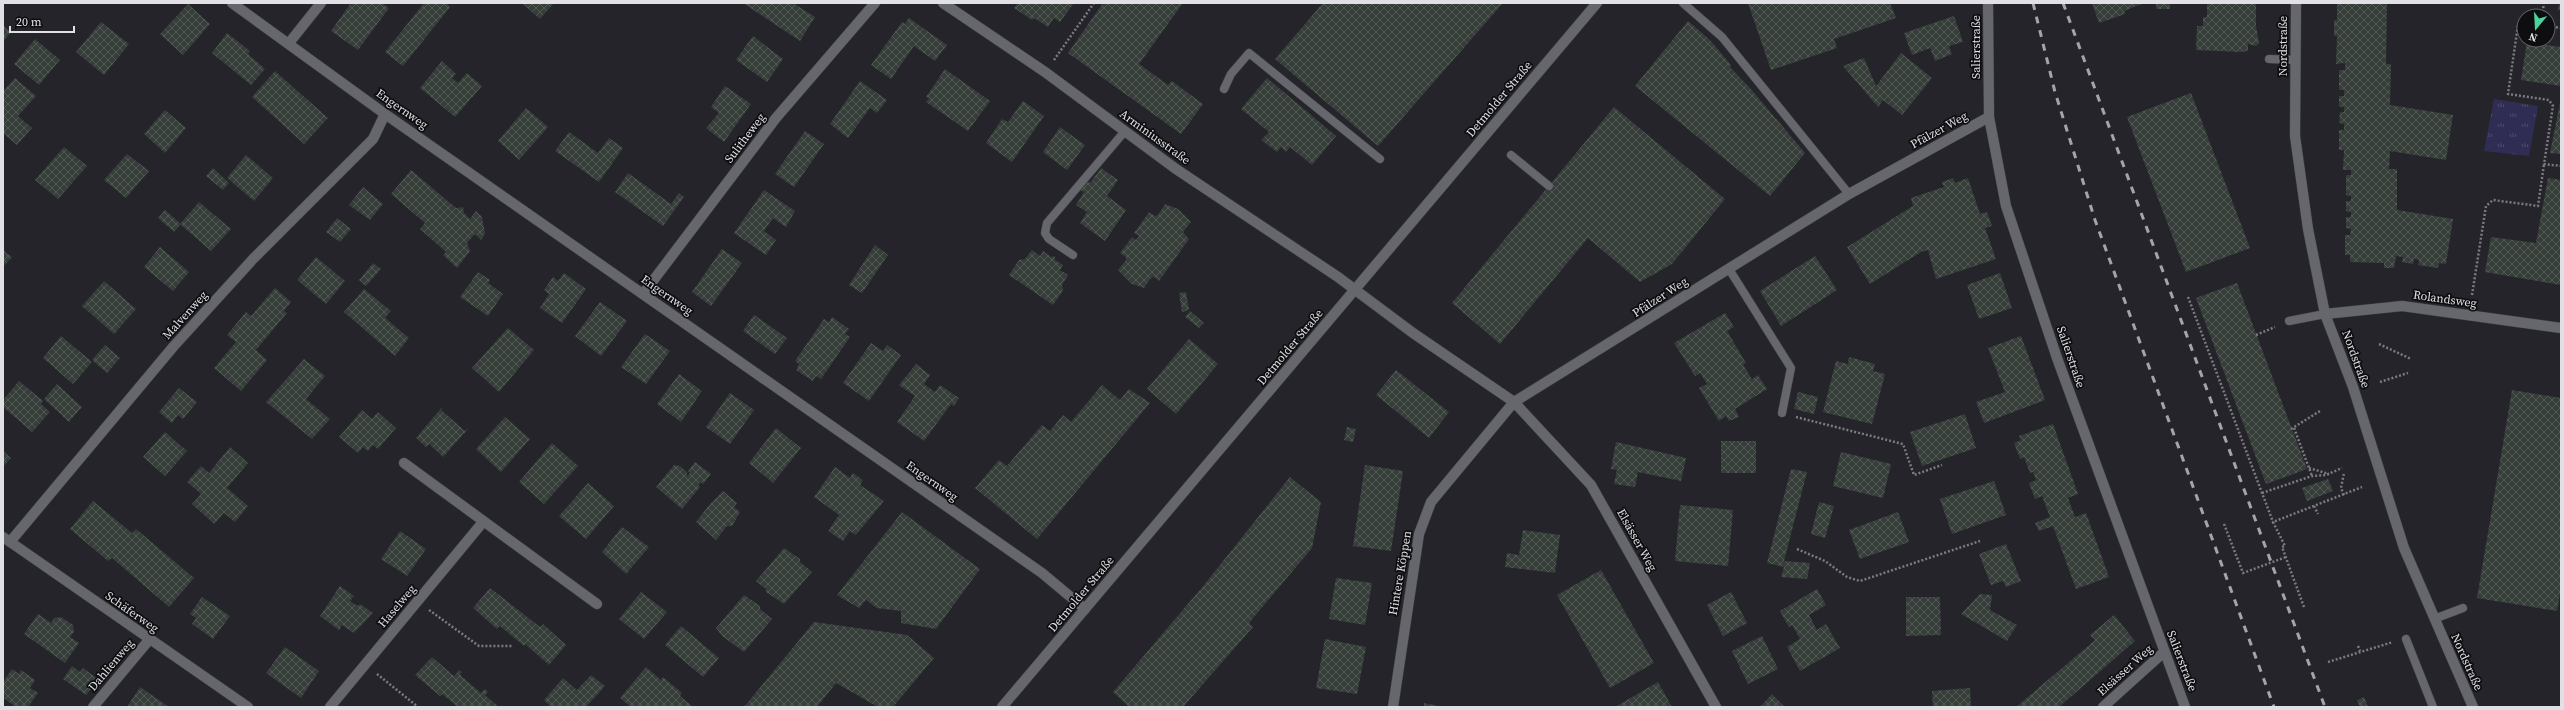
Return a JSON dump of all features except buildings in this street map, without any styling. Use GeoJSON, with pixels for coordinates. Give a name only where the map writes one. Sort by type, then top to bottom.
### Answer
{"type":"FeatureCollection","features":[{"type":"Feature","properties":{"kind":"street","name":"Engernweg"},"geometry":{"type":"LineString","coordinates":[[232,3],[385,114],[1042,573],[1085,609]]}},
{"type":"Feature","properties":{"kind":"street"},"geometry":{"type":"LineString","coordinates":[[289,43],[322,3]]}},
{"type":"Feature","properties":{"kind":"street","name":"Sulitheweg"},"geometry":{"type":"LineString","coordinates":[[643,294],[776,118],[875,3]]}},
{"type":"Feature","properties":{"kind":"street","name":"Arminiusstraße"},"geometry":{"type":"LineString","coordinates":[[943,3],[1045,72],[1176,169],[1355,289]]}},
{"type":"Feature","properties":{"kind":"street","name":"Detmolder Straße"},"geometry":{"type":"LineString","coordinates":[[1002,707],[1597,3]]}},
{"type":"Feature","properties":{"kind":"street","name":"Salierstraße"},"geometry":{"type":"LineString","coordinates":[[1988,3],[1989,117],[2006,206],[2057,358],[2185,707]]}},
{"type":"Feature","properties":{"kind":"street","name":"Nordstraße"},"geometry":{"type":"LineString","coordinates":[[2296,3],[2295,136],[2308,229],[2325,314],[2353,387],[2404,548],[2473,707]]}},
{"type":"Feature","properties":{"kind":"street","name":"Malvenweg"},"geometry":{"type":"LineString","coordinates":[[7,540],[173,347],[253,259],[373,138],[385,114]]}},
{"type":"Feature","properties":{"kind":"street","name":"Pfälzer Weg"},"geometry":{"type":"LineString","coordinates":[[1514,402],[1848,194],[1989,117]]}},
{"type":"Feature","properties":{"kind":"street"},"geometry":{"type":"LineString","coordinates":[[1355,289],[1413,333],[1514,402]]}},
{"type":"Feature","properties":{"kind":"street","name":"Rolandsweg"},"geometry":{"type":"LineString","coordinates":[[2325,314],[2402,306],[2561,328]]}},
{"type":"Feature","properties":{"kind":"street","name":"Elsässer Weg"},"geometry":{"type":"LineString","coordinates":[[1514,402],[1591,484],[1716,707]]}},
{"type":"Feature","properties":{"kind":"street","name":"Hintere Köppen"},"geometry":{"type":"LineString","coordinates":[[1393,707],[1415,554],[1419,534],[1431,502],[1514,402]]}},
{"type":"Feature","properties":{"kind":"street"},"geometry":{"type":"LineString","coordinates":[[404,463],[597,604]]}},
{"type":"Feature","properties":{"kind":"street","name":"Haselweg"},"geometry":{"type":"LineString","coordinates":[[330,707],[483,522]]}},
{"type":"Feature","properties":{"kind":"street","name":"Schäferweg"},"geometry":{"type":"LineString","coordinates":[[7,540],[149,640],[248,707]]}},
{"type":"Feature","properties":{"kind":"street","name":"Dahlienweg"},"geometry":{"type":"LineString","coordinates":[[93,707],[149,640]]}},
{"type":"Feature","properties":{"kind":"street","name":"Elsässer Weg"},"geometry":{"type":"LineString","coordinates":[[2103,707],[2164,652]]}},
{"type":"Feature","properties":{"kind":"lane"},"geometry":{"type":"LineString","coordinates":[[1683,3],[1722,37],[1848,194]]}},
{"type":"Feature","properties":{"kind":"lane"},"geometry":{"type":"LineString","coordinates":[[1224,89],[1231,74],[1249,53],[1380,159]]}},
{"type":"Feature","properties":{"kind":"lane"},"geometry":{"type":"LineString","coordinates":[[2269,59],[2296,60]]}},
{"type":"Feature","properties":{"kind":"lane"},"geometry":{"type":"LineString","coordinates":[[1072,256],[1049,239],[1046,233],[1047,223],[1125,132]]}},
{"type":"Feature","properties":{"kind":"lane"},"geometry":{"type":"LineString","coordinates":[[1511,155],[1549,186]]}},
{"type":"Feature","properties":{"kind":"lane"},"geometry":{"type":"LineString","coordinates":[[1729,268],[1791,368],[1782,413]]}},
{"type":"Feature","properties":{"kind":"lane"},"geometry":{"type":"LineString","coordinates":[[2289,321],[2325,314]]}},
{"type":"Feature","properties":{"kind":"lane"},"geometry":{"type":"LineString","coordinates":[[2434,619],[2463,608]]}},
{"type":"Feature","properties":{"kind":"lane"},"geometry":{"type":"LineString","coordinates":[[2406,639],[2433,707]]}},
{"type":"Feature","properties":{"kind":"path"},"geometry":{"type":"LineString","coordinates":[[1045,72],[1094,3]]}},
{"type":"Feature","properties":{"kind":"path"},"geometry":{"type":"LineString","coordinates":[[2472,295],[2486,206],[2493,200],[2538,206],[2553,106],[2549,100],[2508,94],[2516,39]]}},
{"type":"Feature","properties":{"kind":"path"},"geometry":{"type":"LineString","coordinates":[[2544,164],[2561,166]]}},
{"type":"Feature","properties":{"kind":"path"},"geometry":{"type":"LineString","coordinates":[[2188,297],[2262,494],[2273,522],[2285,546],[2282,547],[2304,607]]}},
{"type":"Feature","properties":{"kind":"path"},"geometry":{"type":"LineString","coordinates":[[2256,334],[2289,321]]}},
{"type":"Feature","properties":{"kind":"path"},"geometry":{"type":"LineString","coordinates":[[2379,344],[2411,359]]}},
{"type":"Feature","properties":{"kind":"path"},"geometry":{"type":"LineString","coordinates":[[2380,382],[2408,373]]}},
{"type":"Feature","properties":{"kind":"path"},"geometry":{"type":"LineString","coordinates":[[2312,476],[2293,429],[2320,411]]}},
{"type":"Feature","properties":{"kind":"path"},"geometry":{"type":"LineString","coordinates":[[1782,413],[1903,444],[1914,475],[1942,465]]}},
{"type":"Feature","properties":{"kind":"path"},"geometry":{"type":"LineString","coordinates":[[2308,468],[2329,474]]}},
{"type":"Feature","properties":{"kind":"path"},"geometry":{"type":"LineString","coordinates":[[2262,494],[2312,476],[2329,474],[2342,468]]}},
{"type":"Feature","properties":{"kind":"path"},"geometry":{"type":"LineString","coordinates":[[2344,473],[2341,488],[2344,495]]}},
{"type":"Feature","properties":{"kind":"path"},"geometry":{"type":"LineString","coordinates":[[2273,522],[2362,487]]}},
{"type":"Feature","properties":{"kind":"path"},"geometry":{"type":"LineString","coordinates":[[2314,506],[2318,514]]}},
{"type":"Feature","properties":{"kind":"path"},"geometry":{"type":"LineString","coordinates":[[2224,524],[2243,573],[2286,557]]}},
{"type":"Feature","properties":{"kind":"path"},"geometry":{"type":"LineString","coordinates":[[1797,550],[1825,561],[1847,577],[1860,581],[1980,541]]}},
{"type":"Feature","properties":{"kind":"path"},"geometry":{"type":"LineString","coordinates":[[417,602],[479,646],[512,646]]}},
{"type":"Feature","properties":{"kind":"path"},"geometry":{"type":"LineString","coordinates":[[2328,662],[2360,651],[2358,646]]}},
{"type":"Feature","properties":{"kind":"path"},"geometry":{"type":"LineString","coordinates":[[365,664],[418,707]]}},
{"type":"Feature","properties":{"kind":"green space"},"geometry":{"type":"Polygon","coordinates":[[[2494,99],[2538,106],[2529,156],[2484,151],[2494,99]]]}},
{"type":"Feature","properties":{"kind":"railway"},"geometry":{"type":"LineString","coordinates":[[2033,3],[2055,92],[2095,220],[2274,707]]}},
{"type":"Feature","properties":{"kind":"railway"},"geometry":{"type":"LineString","coordinates":[[2063,3],[2325,707]]}}]}
